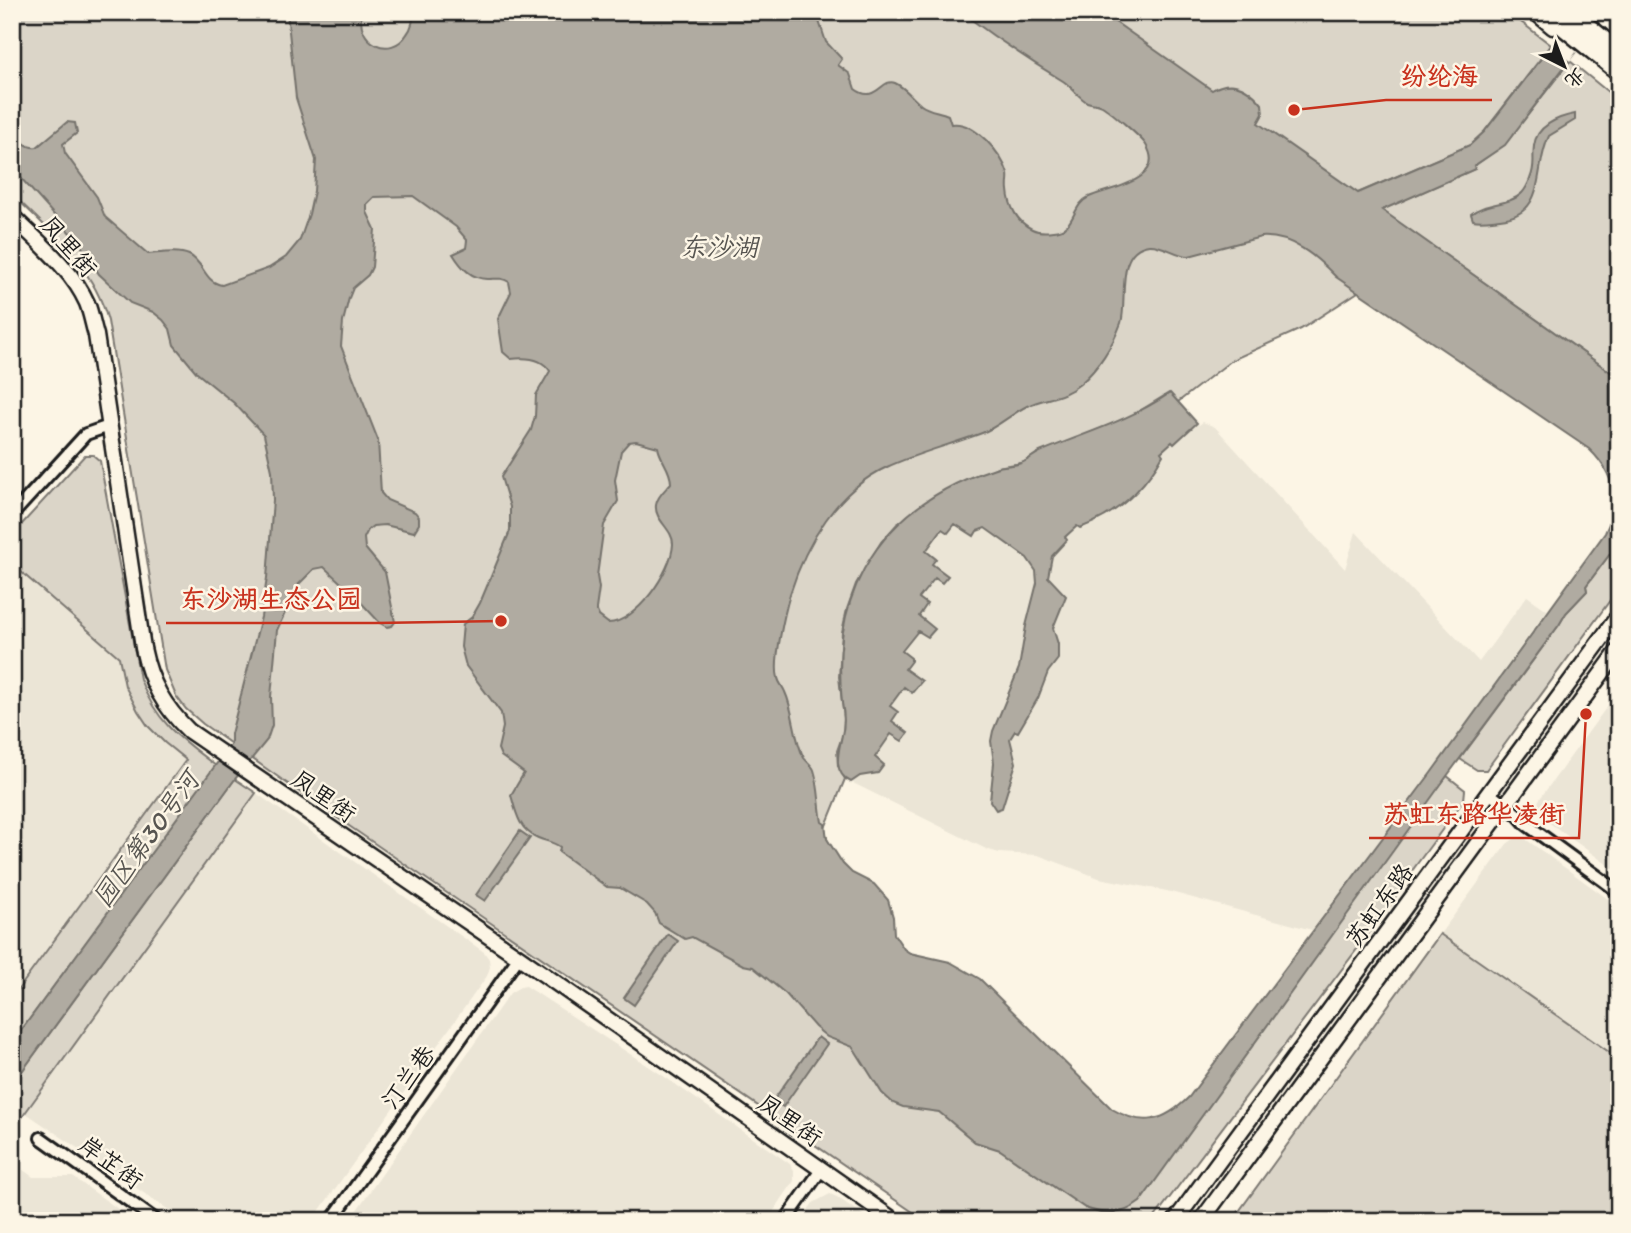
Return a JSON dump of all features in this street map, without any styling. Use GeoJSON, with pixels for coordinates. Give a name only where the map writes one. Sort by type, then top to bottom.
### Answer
{"type":"FeatureCollection","features":[{"type":"Feature","properties":{"kind":"highway"},"geometry":{"type":"LineString","coordinates":[[1545,12],[1619,72]]}},
{"type":"Feature","properties":{"kind":"highway"},"geometry":{"type":"LineString","coordinates":[[1570,12],[1619,52]]}},
{"type":"Feature","properties":{"kind":"main road"},"geometry":{"type":"LineString","coordinates":[[1535,12],[1619,81]]}},
{"type":"Feature","properties":{"kind":"main road"},"geometry":{"type":"LineString","coordinates":[[1581,12],[1619,43]]}},
{"type":"Feature","properties":{"kind":"main road","name":"凤里街"},"geometry":{"type":"LineString","coordinates":[[12,216],[65,271],[87,303],[96,335],[147,669],[162,701],[173,716],[189,731],[519,957],[895,1221]]}},
{"type":"Feature","properties":{"kind":"main road","name":"苏虹东路"},"geometry":{"type":"LineString","coordinates":[[1175,1221],[1619,615]]}},
{"type":"Feature","properties":{"kind":"main road","name":"苏虹东路"},"geometry":{"type":"LineString","coordinates":[[1201,1221],[1619,650]]}},
{"type":"Feature","properties":{"kind":"street"},"geometry":{"type":"LineString","coordinates":[[12,515],[86,434],[109,426]]}},
{"type":"Feature","properties":{"kind":"street"},"geometry":{"type":"LineString","coordinates":[[1489,793],[1526,824],[1619,892]]}},
{"type":"Feature","properties":{"kind":"street","name":"汀兰巷"},"geometry":{"type":"LineString","coordinates":[[331,1221],[519,957]]}},
{"type":"Feature","properties":{"kind":"street","name":"岸芷街"},"geometry":{"type":"LineString","coordinates":[[41,1138],[156,1221]]}},
{"type":"Feature","properties":{"kind":"street"},"geometry":{"type":"LineString","coordinates":[[785,1221],[821,1170]]}},
{"type":"Feature","properties":{"kind":"shaded area"},"geometry":{"type":"Polygon","coordinates":[[[12,12],[1508,12],[1551,45],[1484,132],[1470,145],[1358,193],[1358,292],[1301,329],[1232,360],[1178,402],[1169,393],[1128,418],[1039,453],[1022,463],[997,467],[897,524],[881,542],[856,584],[847,609],[842,632],[839,677],[844,718],[843,734],[837,751],[838,766],[845,779],[825,828],[827,839],[1085,1208],[1100,1213],[1114,1214],[1447,776],[1465,790],[1464,800],[1391,904],[1152,1221],[926,1221],[298,791],[186,709],[176,696],[165,670],[108,321],[93,284],[82,267],[12,194],[12,12]]]}},
{"type":"Feature","properties":{"kind":"shaded area"},"geometry":{"type":"Polygon","coordinates":[[[1570,61],[1619,101],[1619,378],[1381,210],[1474,169],[1474,166],[1505,144],[1570,61]]]}},
{"type":"Feature","properties":{"kind":"shaded area"},"geometry":{"type":"Polygon","coordinates":[[[1170,393],[1199,425],[1203,422],[1215,427],[1345,569],[1356,532],[1479,662],[1527,596],[1547,610],[1431,773],[1312,930],[1167,891],[1099,878],[1038,855],[999,853],[986,849],[845,779],[881,542],[1170,393]]]}},
{"type":"Feature","properties":{"kind":"shaded area"},"geometry":{"type":"Polygon","coordinates":[[[85,455],[93,455],[100,461],[140,679],[146,694],[170,728],[216,766],[12,1043],[12,998],[186,760],[148,726],[138,711],[125,686],[119,657],[12,564],[12,535],[85,455]]]}},
{"type":"Feature","properties":{"kind":"shaded area"},"geometry":{"type":"Polygon","coordinates":[[[1619,550],[1619,588],[1486,770],[1477,770],[1460,759],[1566,613],[1587,591],[1586,586],[1610,554],[1614,556],[1619,550]]]}},
{"type":"Feature","properties":{"kind":"shaded area"},"geometry":{"type":"Polygon","coordinates":[[[12,564],[119,658],[125,686],[138,711],[148,726],[186,760],[12,998],[12,564]]]}},
{"type":"Feature","properties":{"kind":"shaded area"},"geometry":{"type":"Polygon","coordinates":[[[1619,690],[1619,873],[1544,819],[1537,806],[1619,690]]]}},
{"type":"Feature","properties":{"kind":"shaded area"},"geometry":{"type":"Polygon","coordinates":[[[235,779],[256,793],[12,1131],[12,1085],[235,779]]]}},
{"type":"Feature","properties":{"kind":"shaded area"},"geometry":{"type":"Polygon","coordinates":[[[256,793],[484,952],[490,967],[487,976],[312,1221],[185,1221],[26,1113],[256,793]]]}},
{"type":"Feature","properties":{"kind":"shaded area"},"geometry":{"type":"Polygon","coordinates":[[[1515,838],[1524,838],[1619,907],[1619,1059],[1440,934],[1507,844],[1515,838]]]}},
{"type":"Feature","properties":{"kind":"shaded area"},"geometry":{"type":"Polygon","coordinates":[[[1440,934],[1619,1059],[1619,1221],[1232,1221],[1440,934]]]}},
{"type":"Feature","properties":{"kind":"shaded area"},"geometry":{"type":"Polygon","coordinates":[[[526,986],[662,1075],[790,1164],[794,1170],[794,1181],[767,1221],[349,1221],[510,993],[526,986]]]}},
{"type":"Feature","properties":{"kind":"shaded area"},"geometry":{"type":"Polygon","coordinates":[[[12,1162],[33,1177],[73,1177],[135,1221],[12,1221],[12,1162]]]}},
{"type":"Feature","properties":{"kind":"shaded area"},"geometry":{"type":"Polygon","coordinates":[[[830,1194],[871,1221],[800,1221],[813,1203],[830,1194]]]}},
{"type":"Feature","properties":{"kind":"water","name":"东沙湖"},"geometry":{"type":"Polygon","coordinates":[[[287,12],[362,12],[364,32],[369,39],[384,47],[400,42],[407,34],[414,12],[816,12],[826,42],[842,59],[838,65],[850,74],[855,89],[868,94],[890,82],[895,83],[924,107],[948,115],[951,124],[969,127],[978,133],[993,148],[1005,166],[1010,202],[1018,218],[1032,229],[1048,232],[1066,226],[1079,206],[1089,197],[1143,175],[1149,167],[1151,157],[1146,145],[1106,109],[1084,100],[1063,81],[961,12],[1101,12],[1212,90],[1219,86],[1233,85],[1252,93],[1262,104],[1263,114],[1258,123],[1358,193],[1470,145],[1484,132],[1578,12],[1606,12],[1505,145],[1474,166],[1475,169],[1382,210],[1619,378],[1619,550],[1614,556],[1610,554],[1586,586],[1587,591],[1566,613],[1140,1202],[1120,1212],[1107,1213],[1085,1208],[1000,1150],[975,1142],[939,1112],[893,1103],[882,1093],[853,1047],[827,1037],[786,994],[753,967],[743,965],[692,937],[685,939],[659,923],[647,904],[620,888],[607,887],[559,852],[560,847],[532,835],[522,826],[511,795],[524,773],[501,756],[498,749],[503,727],[501,713],[466,666],[461,647],[463,624],[472,617],[480,603],[510,531],[510,507],[501,477],[531,430],[536,395],[550,371],[538,361],[527,358],[511,359],[503,352],[498,319],[511,292],[509,282],[476,277],[463,268],[453,254],[466,248],[467,240],[456,227],[413,196],[374,197],[367,204],[367,212],[375,229],[372,267],[368,275],[353,288],[349,298],[341,346],[378,440],[381,493],[387,500],[415,512],[419,517],[419,524],[414,532],[385,525],[373,526],[364,538],[365,548],[385,572],[395,622],[387,627],[380,623],[324,567],[314,569],[298,585],[277,630],[271,697],[272,725],[267,740],[235,779],[12,1085],[12,1043],[231,744],[231,734],[261,617],[273,500],[272,471],[264,435],[234,403],[197,373],[174,345],[170,329],[163,320],[153,312],[130,303],[99,274],[80,244],[12,168],[12,128],[26,144],[37,147],[67,122],[75,123],[77,133],[63,144],[65,153],[97,197],[105,217],[148,254],[185,253],[198,262],[211,280],[222,285],[269,268],[286,257],[300,240],[314,191],[316,160],[296,98],[287,12]],[[1261,237],[1189,256],[1154,245],[1138,249],[1131,256],[1124,277],[1123,313],[1118,331],[1099,364],[1080,384],[1067,392],[1027,406],[982,433],[887,467],[853,489],[826,520],[805,556],[790,594],[778,649],[778,678],[788,700],[801,751],[814,770],[827,839],[852,873],[874,884],[888,900],[894,934],[904,949],[910,953],[950,962],[980,979],[1112,1109],[1143,1120],[1162,1117],[1189,1097],[1431,773],[1605,533],[1613,510],[1614,499],[1609,478],[1598,458],[1589,449],[1336,277],[1302,248],[1283,239],[1261,237]],[[636,441],[629,442],[621,451],[615,480],[618,501],[604,525],[597,576],[599,588],[596,609],[599,616],[608,623],[619,621],[630,614],[651,594],[666,568],[673,544],[656,510],[658,499],[671,483],[669,473],[658,447],[636,441]]]}},
{"type":"Feature","properties":{"kind":"water"},"geometry":{"type":"Polygon","coordinates":[[[1575,114],[1575,120],[1549,136],[1536,188],[1526,208],[1515,215],[1500,219],[1473,220],[1471,214],[1477,210],[1511,200],[1522,193],[1532,174],[1534,146],[1539,133],[1555,120],[1575,114]]]}},
{"type":"Feature","properties":{"kind":"water"},"geometry":{"type":"Polygon","coordinates":[[[1170,393],[1197,423],[1161,452],[1163,455],[1138,490],[1105,516],[1080,528],[1077,526],[1065,537],[1067,540],[1052,556],[1048,577],[1066,596],[1053,628],[1058,644],[1058,659],[1048,672],[1038,698],[1018,732],[1015,731],[1010,739],[1016,763],[1002,808],[996,810],[990,801],[994,763],[991,741],[1019,668],[1037,583],[1036,571],[1027,558],[985,528],[977,531],[974,536],[955,524],[948,533],[942,529],[926,551],[936,559],[932,564],[948,576],[942,583],[935,578],[919,598],[927,604],[919,616],[935,629],[928,637],[918,631],[902,651],[911,658],[905,669],[922,681],[912,693],[904,687],[890,706],[898,712],[892,721],[908,733],[902,741],[891,734],[875,757],[884,765],[878,773],[860,776],[851,782],[845,778],[838,761],[844,723],[840,668],[842,634],[856,585],[875,551],[889,534],[919,506],[955,484],[995,468],[1024,462],[1040,452],[1139,411],[1170,393]]]}},
{"type":"Feature","properties":{"kind":"water"},"geometry":{"type":"Polygon","coordinates":[[[520,831],[530,838],[485,901],[476,895],[520,831]]]}},
{"type":"Feature","properties":{"kind":"water"},"geometry":{"type":"Polygon","coordinates":[[[668,934],[678,941],[634,1005],[624,998],[668,934]]]}},
{"type":"Feature","properties":{"kind":"water"},"geometry":{"type":"Polygon","coordinates":[[[818,1037],[827,1044],[783,1107],[773,1101],[818,1037]]]}},
{"type":"Feature","properties":{"kind":"pier"},"geometry":{"type":"Polygon","coordinates":[[[1573,12],[1606,12],[1608,16],[1579,54],[1576,52],[1570,61],[1551,45],[1558,37],[1555,35],[1573,12]]]}},
{"type":"Feature","properties":{"kind":"place","name":"纷纶海"},"geometry":{"type":"Point","coordinates":[1294,110]}},
{"type":"Feature","properties":{"kind":"place","name":"东沙湖生态公园"},"geometry":{"type":"Point","coordinates":[501,621]}},
{"type":"Feature","properties":{"kind":"place","name":"苏虹东路华凌街"},"geometry":{"type":"Point","coordinates":[1586,714]}},
{"type":"Feature","properties":{"kind":"water label","name":"园区第30号河"},"geometry":{"type":"Point","coordinates":[146,839]}}]}
